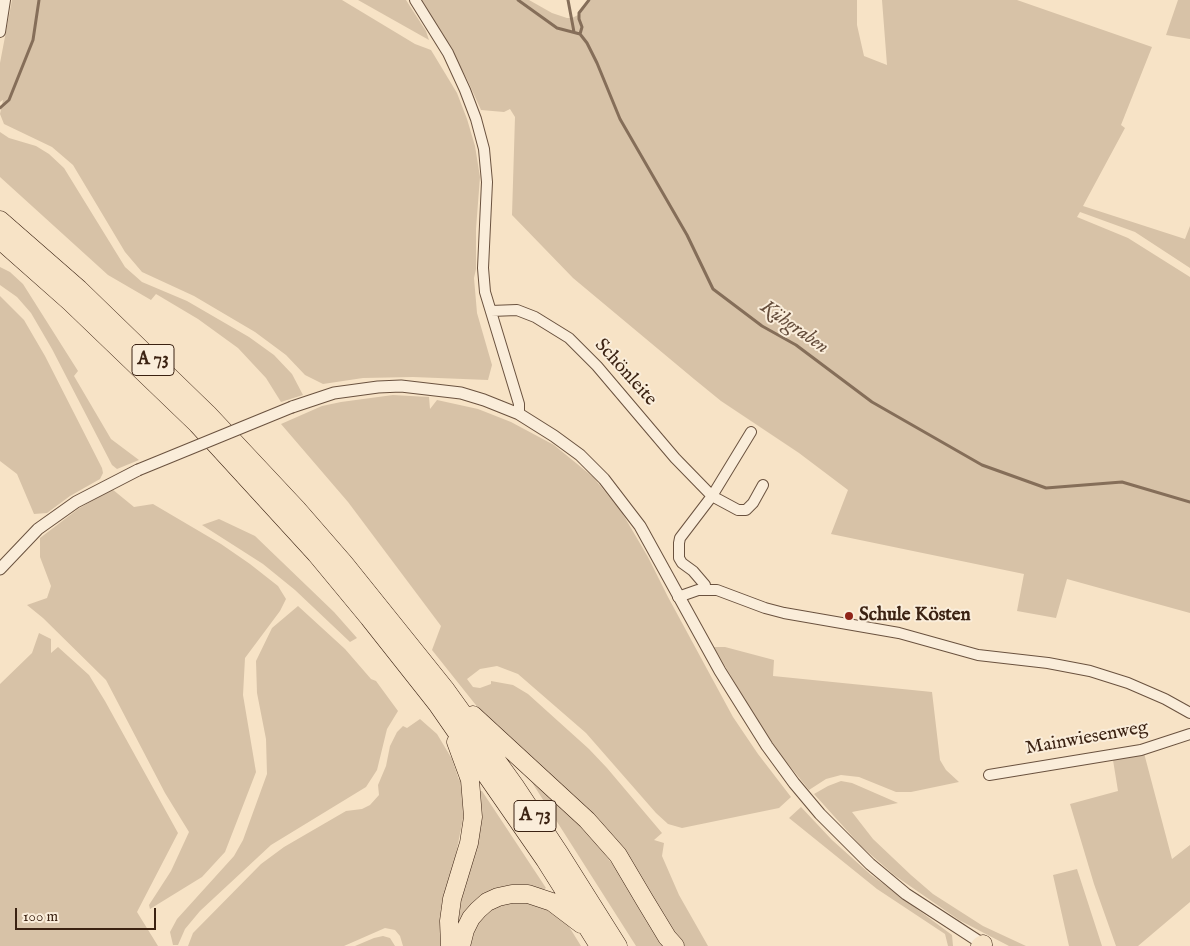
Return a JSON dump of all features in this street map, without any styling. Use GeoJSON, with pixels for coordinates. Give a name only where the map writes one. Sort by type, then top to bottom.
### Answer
{"type":"FeatureCollection","features":[{"type":"Feature","properties":{"kind":"highway","name":"A 73"},"geometry":{"type":"LineString","coordinates":[[0,220],[80,289],[208,414],[309,523],[442,697],[520,794],[618,946]]}},
{"type":"Feature","properties":{"kind":"highway","name":"A 73"},"geometry":{"type":"LineString","coordinates":[[0,240],[70,302],[197,424],[316,554],[370,618],[442,697],[595,939]]}},
{"type":"Feature","properties":{"kind":"highway"},"geometry":{"type":"LineString","coordinates":[[442,697],[472,786],[473,805],[472,830],[452,899],[449,921],[450,946]]}},
{"type":"Feature","properties":{"kind":"highway"},"geometry":{"type":"LineString","coordinates":[[442,697],[586,820],[618,856],[675,946]]}},
{"type":"Feature","properties":{"kind":"highway"},"geometry":{"type":"LineString","coordinates":[[461,946],[465,930],[471,918],[478,910],[487,902],[512,894],[528,894],[552,902],[595,939]]}},
{"type":"Feature","properties":{"kind":"street"},"geometry":{"type":"LineString","coordinates":[[0,32],[4,0]]}},
{"type":"Feature","properties":{"kind":"street"},"geometry":{"type":"LineString","coordinates":[[415,0],[448,53],[473,112],[484,149],[487,182],[483,268],[485,292],[520,404],[519,414]]}},
{"type":"Feature","properties":{"kind":"street","name":"Schönleite"},"geometry":{"type":"LineString","coordinates":[[491,312],[517,310],[535,317],[569,338],[598,366],[675,458],[712,496],[738,510],[746,510],[753,503],[763,485]]}},
{"type":"Feature","properties":{"kind":"street"},"geometry":{"type":"LineString","coordinates":[[0,569],[38,529],[76,502],[138,470],[292,407],[334,393],[400,386],[462,393],[484,400],[519,414],[554,436],[580,455],[604,479],[640,526],[734,695],[794,783],[820,814],[870,864],[906,894],[983,945]]}},
{"type":"Feature","properties":{"kind":"street"},"geometry":{"type":"LineString","coordinates":[[702,590],[705,585],[679,558],[678,543],[712,496],[751,432]]}},
{"type":"Feature","properties":{"kind":"street"},"geometry":{"type":"LineString","coordinates":[[678,597],[702,590],[717,590],[784,613],[899,633],[978,656],[1048,663],[1090,671],[1128,683],[1190,712]]}},
{"type":"Feature","properties":{"kind":"street","name":"Mainwiesenweg"},"geometry":{"type":"LineString","coordinates":[[989,775],[1141,750],[1190,734]]}},
{"type":"Feature","properties":{"kind":"shaded area"},"geometry":{"type":"Polygon","coordinates":[[[12,0],[342,0],[415,44],[431,50],[457,93],[475,146],[480,177],[474,278],[477,313],[492,365],[488,380],[413,377],[363,378],[323,384],[305,375],[286,355],[255,332],[194,296],[142,272],[125,252],[73,165],[52,147],[4,124],[0,114],[3,100],[0,102],[0,63],[12,0]]]}},
{"type":"Feature","properties":{"kind":"shaded area"},"geometry":{"type":"Polygon","coordinates":[[[358,0],[406,0],[426,31],[429,40],[358,0]]]}},
{"type":"Feature","properties":{"kind":"shaded area"},"geometry":{"type":"Polygon","coordinates":[[[421,0],[529,0],[552,13],[572,18],[580,14],[591,0],[857,0],[857,25],[864,56],[887,65],[882,0],[1017,0],[1152,47],[1121,125],[1125,128],[1083,206],[1185,239],[1190,226],[1190,268],[1135,232],[1080,212],[1077,217],[1128,238],[1190,277],[1190,613],[1067,579],[1056,618],[1017,611],[1024,574],[831,534],[848,490],[799,453],[721,401],[694,379],[573,278],[512,215],[515,117],[510,109],[504,112],[481,110],[467,79],[421,0]]]}},
{"type":"Feature","properties":{"kind":"shaded area"},"geometry":{"type":"Polygon","coordinates":[[[1178,0],[1190,0],[1190,39],[1166,35],[1178,0]]]}},
{"type":"Feature","properties":{"kind":"shaded area"},"geometry":{"type":"Polygon","coordinates":[[[0,132],[9,138],[36,146],[49,154],[64,168],[125,267],[142,282],[187,301],[249,337],[274,355],[292,374],[303,395],[281,402],[266,378],[238,348],[198,319],[156,294],[151,300],[108,275],[0,177],[0,132]]]}},
{"type":"Feature","properties":{"kind":"shaded area"},"geometry":{"type":"Polygon","coordinates":[[[0,267],[10,272],[23,284],[78,371],[74,376],[111,439],[139,460],[117,469],[112,465],[52,349],[31,313],[17,297],[0,285],[0,267]]]}},
{"type":"Feature","properties":{"kind":"shaded area"},"geometry":{"type":"Polygon","coordinates":[[[0,296],[24,320],[45,356],[102,468],[103,473],[100,479],[70,496],[47,513],[34,514],[17,474],[0,461],[0,296]]]}},
{"type":"Feature","properties":{"kind":"shaded area"},"geometry":{"type":"Polygon","coordinates":[[[393,395],[429,397],[430,409],[437,400],[478,409],[511,422],[554,445],[593,477],[621,511],[648,557],[733,717],[791,797],[779,808],[682,828],[668,824],[656,813],[586,733],[518,674],[497,666],[480,669],[467,679],[473,687],[480,688],[491,684],[491,681],[513,685],[528,694],[589,749],[607,768],[662,833],[654,840],[664,843],[662,856],[679,895],[708,946],[680,946],[654,907],[479,709],[432,650],[441,626],[348,502],[281,424],[322,406],[393,395]]]}},
{"type":"Feature","properties":{"kind":"shaded area"},"geometry":{"type":"Polygon","coordinates":[[[112,489],[134,507],[153,504],[221,544],[278,586],[286,599],[280,611],[245,658],[243,695],[256,772],[225,852],[202,877],[150,909],[149,905],[171,871],[189,832],[165,793],[106,680],[43,618],[27,605],[47,598],[51,586],[40,557],[40,538],[78,509],[112,489]]]}},
{"type":"Feature","properties":{"kind":"shaded area"},"geometry":{"type":"Polygon","coordinates":[[[219,519],[255,536],[334,612],[357,638],[350,642],[295,590],[263,564],[202,525],[219,519]]]}},
{"type":"Feature","properties":{"kind":"shaded area"},"geometry":{"type":"Polygon","coordinates":[[[298,606],[345,649],[371,679],[376,681],[398,711],[387,729],[377,770],[366,787],[271,845],[200,911],[185,929],[178,945],[173,945],[170,932],[177,919],[234,856],[243,840],[267,774],[266,739],[257,693],[256,661],[272,628],[298,606]]]}},
{"type":"Feature","properties":{"kind":"shaded area"},"geometry":{"type":"Polygon","coordinates":[[[39,633],[51,639],[51,653],[58,647],[89,675],[178,833],[137,912],[158,946],[0,946],[0,684],[32,653],[39,633]]]}},
{"type":"Feature","properties":{"kind":"shaded area"},"geometry":{"type":"Polygon","coordinates":[[[714,647],[725,647],[774,660],[773,676],[932,692],[940,760],[946,770],[959,782],[911,792],[896,792],[859,777],[841,775],[826,779],[809,790],[780,754],[756,719],[714,647]]]}},
{"type":"Feature","properties":{"kind":"shaded area"},"geometry":{"type":"Polygon","coordinates":[[[420,719],[437,734],[452,759],[459,780],[460,775],[465,808],[454,864],[443,946],[403,946],[400,936],[395,930],[385,928],[344,946],[188,946],[193,933],[261,864],[284,847],[346,811],[362,809],[370,805],[379,795],[378,785],[386,766],[390,746],[397,732],[403,726],[407,728],[420,719]]]}},
{"type":"Feature","properties":{"kind":"shaded area"},"geometry":{"type":"Polygon","coordinates":[[[1144,753],[1172,859],[1190,845],[1190,902],[1138,946],[1116,946],[1094,884],[1070,804],[1118,791],[1113,760],[1144,753]]]}},
{"type":"Feature","properties":{"kind":"shaded area"},"geometry":{"type":"Polygon","coordinates":[[[526,773],[584,827],[626,882],[667,946],[636,946],[526,773]]]}},
{"type":"Feature","properties":{"kind":"shaded area"},"geometry":{"type":"Polygon","coordinates":[[[841,781],[852,783],[898,803],[852,812],[873,839],[911,875],[933,894],[983,926],[1026,946],[1009,946],[959,920],[894,875],[861,846],[814,794],[841,781]]]}},
{"type":"Feature","properties":{"kind":"shaded area"},"geometry":{"type":"Polygon","coordinates":[[[479,791],[482,791],[546,888],[543,890],[524,885],[455,930],[479,791]]]}},
{"type":"Feature","properties":{"kind":"shaded area"},"geometry":{"type":"Polygon","coordinates":[[[801,807],[832,840],[870,874],[952,935],[953,946],[948,946],[945,934],[877,889],[789,818],[801,807]]]}},
{"type":"Feature","properties":{"kind":"shaded area"},"geometry":{"type":"Polygon","coordinates":[[[1077,869],[1102,946],[1069,946],[1053,875],[1077,869]]]}},
{"type":"Feature","properties":{"kind":"shaded area"},"geometry":{"type":"Polygon","coordinates":[[[515,900],[538,904],[557,915],[568,925],[581,946],[466,946],[474,925],[492,908],[515,900]]]}},
{"type":"Feature","properties":{"kind":"shaded area"},"geometry":{"type":"Polygon","coordinates":[[[383,936],[390,938],[395,946],[355,946],[374,938],[383,936]]]}},
{"type":"Feature","properties":{"kind":"waterway"},"geometry":{"type":"LineString","coordinates":[[0,108],[9,100],[33,40],[39,0]]}},
{"type":"Feature","properties":{"kind":"waterway","name":"Kühgraben"},"geometry":{"type":"LineString","coordinates":[[518,0],[557,28],[580,34],[587,43],[620,119],[687,235],[713,289],[762,326],[796,345],[872,402],[982,465],[1046,488],[1122,482],[1190,502]]}},
{"type":"Feature","properties":{"kind":"waterway"},"geometry":{"type":"LineString","coordinates":[[568,0],[574,32]]}},
{"type":"Feature","properties":{"kind":"waterway"},"geometry":{"type":"LineString","coordinates":[[580,34],[582,27],[579,13],[589,0]]}},
{"type":"Feature","properties":{"kind":"place","name":"Schule Kösten"},"geometry":{"type":"Point","coordinates":[849,616]}}]}
